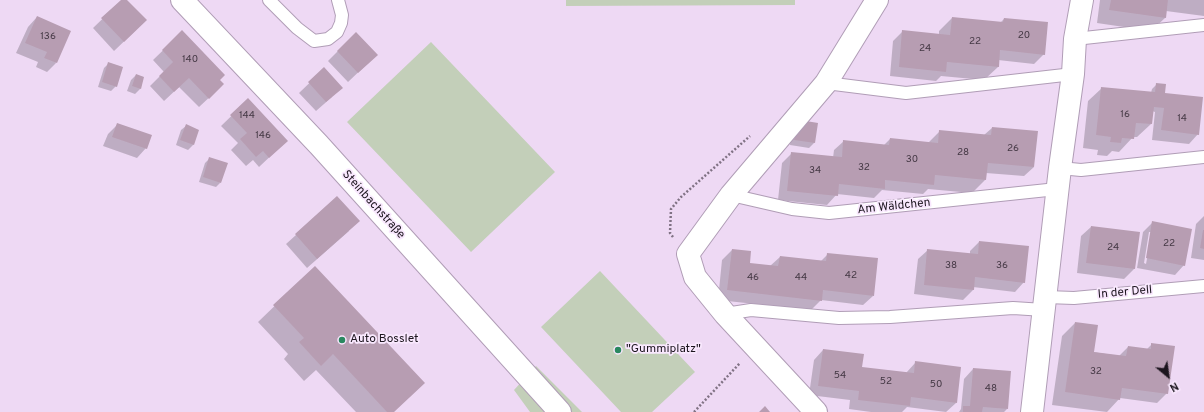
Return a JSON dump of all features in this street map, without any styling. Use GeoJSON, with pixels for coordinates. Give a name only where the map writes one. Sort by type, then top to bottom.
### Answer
{"type":"FeatureCollection","features":[{"type":"Feature","properties":{"kind":"street","name":"Steinbachstraße"},"geometry":{"type":"LineString","coordinates":[[182,0],[319,145],[560,412]]}},
{"type":"Feature","properties":{"kind":"street"},"geometry":{"type":"LineString","coordinates":[[816,412],[725,314],[695,277],[688,254],[731,195],[826,83],[877,0]]}},
{"type":"Feature","properties":{"kind":"street"},"geometry":{"type":"LineString","coordinates":[[1032,412],[1058,179],[1073,74],[1075,39],[1082,0]]}},
{"type":"Feature","properties":{"kind":"lane"},"geometry":{"type":"LineString","coordinates":[[269,0],[296,28],[314,41],[328,39],[337,32],[341,23],[342,15],[338,0]]}},
{"type":"Feature","properties":{"kind":"lane"},"geometry":{"type":"LineString","coordinates":[[1075,39],[1204,25]]}},
{"type":"Feature","properties":{"kind":"lane"},"geometry":{"type":"LineString","coordinates":[[826,83],[906,93],[1073,74]]}},
{"type":"Feature","properties":{"kind":"lane"},"geometry":{"type":"LineString","coordinates":[[1058,179],[1081,170],[1204,157]]}},
{"type":"Feature","properties":{"kind":"lane","name":"Am Wäldchen"},"geometry":{"type":"LineString","coordinates":[[731,195],[792,209],[829,213],[1058,179]]}},
{"type":"Feature","properties":{"kind":"lane","name":"In der Dell"},"geometry":{"type":"LineString","coordinates":[[1045,303],[1074,298],[1204,286]]}},
{"type":"Feature","properties":{"kind":"lane"},"geometry":{"type":"LineString","coordinates":[[725,314],[752,310],[839,318],[890,317],[1013,308],[1045,303]]}},
{"type":"Feature","properties":{"kind":"path"},"geometry":{"type":"LineString","coordinates":[[688,254],[670,233],[671,209],[681,197],[751,135]]}},
{"type":"Feature","properties":{"kind":"path"},"geometry":{"type":"LineString","coordinates":[[694,412],[755,347]]}},
{"type":"Feature","properties":{"kind":"green space"},"geometry":{"type":"Polygon","coordinates":[[[566,0],[795,0],[795,5],[566,6],[566,0]]]}},
{"type":"Feature","properties":{"kind":"green space"},"geometry":{"type":"Polygon","coordinates":[[[431,42],[555,172],[471,252],[347,122],[431,42]]]}},
{"type":"Feature","properties":{"kind":"green space","name":"\"Gummiplatz\""},"geometry":{"type":"Polygon","coordinates":[[[600,271],[695,372],[652,412],[621,412],[541,327],[600,271]]]}},
{"type":"Feature","properties":{"kind":"green space"},"geometry":{"type":"Polygon","coordinates":[[[536,366],[582,412],[530,412],[514,390],[536,366]]]}},
{"type":"Feature","properties":{"kind":"building"},"geometry":{"type":"Polygon","coordinates":[[[121,0],[127,0],[147,20],[124,42],[101,18],[121,0]]]}},
{"type":"Feature","properties":{"kind":"building"},"geometry":{"type":"Polygon","coordinates":[[[1111,0],[1168,0],[1166,18],[1109,10],[1111,0]]]}},
{"type":"Feature","properties":{"kind":"building"},"geometry":{"type":"Polygon","coordinates":[[[37,16],[71,31],[57,63],[44,58],[47,52],[25,43],[37,16]]]}},
{"type":"Feature","properties":{"kind":"building"},"geometry":{"type":"Polygon","coordinates":[[[952,17],[1003,22],[1004,18],[1048,22],[1045,55],[1000,50],[999,67],[947,62],[946,72],[899,67],[902,30],[950,35],[952,17]]]}},
{"type":"Feature","properties":{"kind":"building"},"geometry":{"type":"Polygon","coordinates":[[[182,30],[225,75],[220,80],[224,84],[209,99],[189,78],[174,92],[159,76],[173,62],[162,50],[182,30]]]}},
{"type":"Feature","properties":{"kind":"building"},"geometry":{"type":"Polygon","coordinates":[[[356,32],[378,55],[358,73],[337,51],[356,32]]]}},
{"type":"Feature","properties":{"kind":"building"},"geometry":{"type":"Polygon","coordinates":[[[108,62],[123,67],[117,87],[102,82],[108,62]]]}},
{"type":"Feature","properties":{"kind":"building"},"geometry":{"type":"Polygon","coordinates":[[[324,67],[343,88],[326,102],[308,82],[324,67]]]}},
{"type":"Feature","properties":{"kind":"building"},"geometry":{"type":"Polygon","coordinates":[[[136,74],[144,77],[141,89],[132,86],[136,74]]]}},
{"type":"Feature","properties":{"kind":"building"},"geometry":{"type":"Polygon","coordinates":[[[1156,83],[1166,84],[1165,93],[1203,97],[1199,135],[1161,130],[1164,108],[1154,107],[1152,124],[1136,123],[1134,139],[1122,138],[1121,143],[1110,142],[1111,137],[1096,135],[1101,87],[1155,92],[1156,83]]]}},
{"type":"Feature","properties":{"kind":"building"},"geometry":{"type":"Polygon","coordinates":[[[248,98],[288,141],[269,158],[263,151],[256,157],[240,139],[247,133],[230,115],[248,98]]]}},
{"type":"Feature","properties":{"kind":"building"},"geometry":{"type":"Polygon","coordinates":[[[800,120],[818,123],[815,143],[794,140],[796,129],[800,120]]]}},
{"type":"Feature","properties":{"kind":"building"},"geometry":{"type":"Polygon","coordinates":[[[117,123],[152,135],[147,149],[112,137],[117,123]]]}},
{"type":"Feature","properties":{"kind":"building"},"geometry":{"type":"Polygon","coordinates":[[[186,124],[199,130],[194,145],[180,140],[186,124]]]}},
{"type":"Feature","properties":{"kind":"building"},"geometry":{"type":"Polygon","coordinates":[[[992,127],[1038,131],[1034,167],[988,163],[986,180],[935,175],[934,185],[885,180],[885,189],[839,184],[838,196],[787,191],[791,152],[842,157],[843,140],[889,145],[890,138],[938,143],[939,130],[991,135],[992,127]]]}},
{"type":"Feature","properties":{"kind":"building"},"geometry":{"type":"Polygon","coordinates":[[[209,157],[228,163],[221,183],[203,177],[209,157]]]}},
{"type":"Feature","properties":{"kind":"building"},"geometry":{"type":"Polygon","coordinates":[[[337,196],[360,221],[317,259],[295,234],[337,196]]]}},
{"type":"Feature","properties":{"kind":"building"},"geometry":{"type":"Polygon","coordinates":[[[1152,221],[1192,229],[1185,266],[1146,258],[1152,221]]]}},
{"type":"Feature","properties":{"kind":"building"},"geometry":{"type":"Polygon","coordinates":[[[1091,226],[1140,232],[1135,269],[1086,263],[1091,226]]]}},
{"type":"Feature","properties":{"kind":"building"},"geometry":{"type":"Polygon","coordinates":[[[1204,230],[1204,249],[1200,248],[1204,230]]]}},
{"type":"Feature","properties":{"kind":"building"},"geometry":{"type":"Polygon","coordinates":[[[979,241],[1029,246],[1025,283],[975,277],[974,290],[924,285],[927,249],[978,254],[979,241]]]}},
{"type":"Feature","properties":{"kind":"building"},"geometry":{"type":"Polygon","coordinates":[[[732,249],[751,251],[750,263],[778,266],[780,256],[826,261],[827,253],[878,258],[874,296],[823,290],[822,301],[727,290],[732,249]]]}},
{"type":"Feature","properties":{"kind":"building","name":"Auto Bosslet"},"geometry":{"type":"Polygon","coordinates":[[[315,266],[425,383],[394,412],[387,412],[333,354],[321,366],[299,342],[304,338],[273,305],[315,266]]]}},
{"type":"Feature","properties":{"kind":"building"},"geometry":{"type":"Polygon","coordinates":[[[1075,322],[1098,325],[1094,352],[1126,356],[1128,346],[1151,349],[1151,343],[1175,346],[1168,394],[1122,388],[1120,400],[1065,392],[1075,322]]]}},
{"type":"Feature","properties":{"kind":"building"},"geometry":{"type":"Polygon","coordinates":[[[823,349],[864,354],[862,367],[914,373],[915,361],[961,367],[957,403],[911,397],[910,406],[858,400],[859,391],[818,386],[823,349]]]}},
{"type":"Feature","properties":{"kind":"building"},"geometry":{"type":"Polygon","coordinates":[[[973,368],[1011,371],[1008,409],[983,407],[982,412],[963,412],[963,406],[970,406],[973,368]]]}},
{"type":"Feature","properties":{"kind":"building"},"geometry":{"type":"Polygon","coordinates":[[[765,406],[770,412],[759,412],[765,406]]]}},
{"type":"Feature","properties":{"kind":"place","name":"Auto Bosslet"},"geometry":{"type":"Point","coordinates":[342,340]}},
{"type":"Feature","properties":{"kind":"place","name":"\"Gummiplatz\""},"geometry":{"type":"Point","coordinates":[618,350]}}]}
